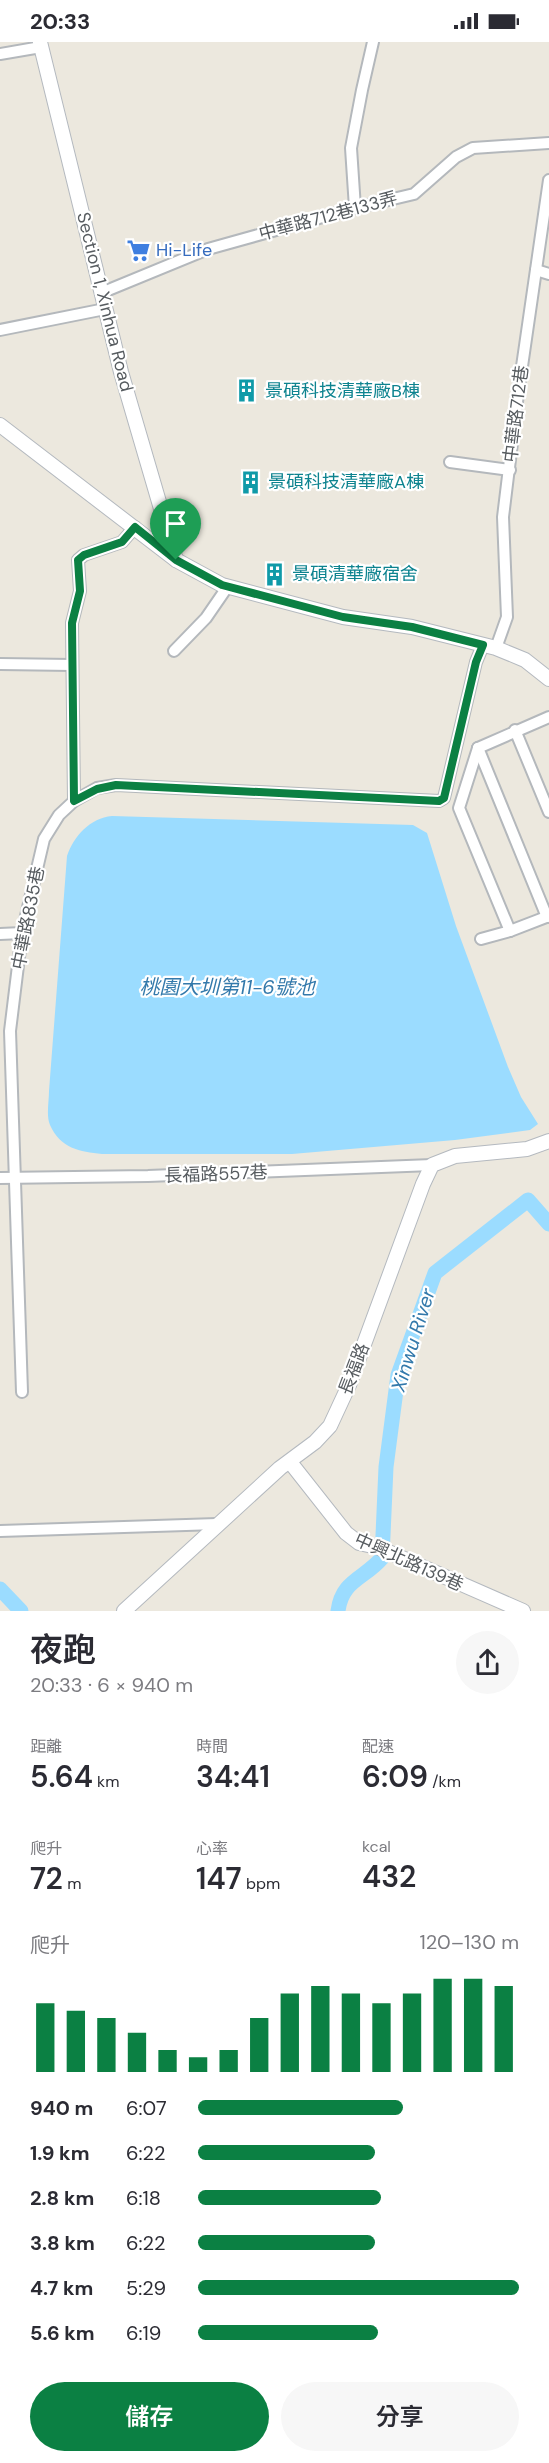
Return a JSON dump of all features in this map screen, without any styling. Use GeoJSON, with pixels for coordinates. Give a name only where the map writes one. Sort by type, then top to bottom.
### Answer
{"type":"FeatureCollection","features":[{"type":"Feature","properties":{"kind":"street"},"geometry":{"type":"LineString","coordinates":[[355,208],[351,148],[373,42]]}},
{"type":"Feature","properties":{"kind":"street"},"geometry":{"type":"LineString","coordinates":[[0,54],[40,44]]}},
{"type":"Feature","properties":{"kind":"street","name":"Section 1, Xinhua Road"},"geometry":{"type":"LineString","coordinates":[[40,44],[121,372],[176,560]]}},
{"type":"Feature","properties":{"kind":"street","name":"中華路712巷133弄"},"geometry":{"type":"LineString","coordinates":[[101,293],[208,249],[414,194],[456,157],[473,148],[549,143]]}},
{"type":"Feature","properties":{"kind":"street","name":"中華路712巷"},"geometry":{"type":"LineString","coordinates":[[74,801],[97,789],[116,785],[439,801],[444,798],[476,662],[507,617],[503,517],[549,180]]}},
{"type":"Feature","properties":{"kind":"street"},"geometry":{"type":"LineString","coordinates":[[536,270],[549,274]]}},
{"type":"Feature","properties":{"kind":"street"},"geometry":{"type":"LineString","coordinates":[[0,330],[105,309]]}},
{"type":"Feature","properties":{"kind":"street"},"geometry":{"type":"LineString","coordinates":[[0,425],[176,560],[228,586],[343,617],[412,627],[489,646],[525,660],[549,679]]}},
{"type":"Feature","properties":{"kind":"street"},"geometry":{"type":"LineString","coordinates":[[450,462],[510,470]]}},
{"type":"Feature","properties":{"kind":"street"},"geometry":{"type":"LineString","coordinates":[[74,801],[72,623],[80,591],[78,560],[84,555],[122,542],[135,527]]}},
{"type":"Feature","properties":{"kind":"street"},"geometry":{"type":"LineString","coordinates":[[174,651],[206,618],[228,586]]}},
{"type":"Feature","properties":{"kind":"street"},"geometry":{"type":"LineString","coordinates":[[0,664],[72,665]]}},
{"type":"Feature","properties":{"kind":"street"},"geometry":{"type":"LineString","coordinates":[[510,932],[459,808],[478,748],[549,717]]}},
{"type":"Feature","properties":{"kind":"street"},"geometry":{"type":"LineString","coordinates":[[515,730],[549,812]]}},
{"type":"Feature","properties":{"kind":"street"},"geometry":{"type":"LineString","coordinates":[[478,748],[548,916],[510,932],[481,939]]}},
{"type":"Feature","properties":{"kind":"street","name":"中華路835巷"},"geometry":{"type":"LineString","coordinates":[[22,1392],[10,1039],[22,933],[44,839],[59,815],[74,801]]}},
{"type":"Feature","properties":{"kind":"street"},"geometry":{"type":"LineString","coordinates":[[0,934],[22,933]]}},
{"type":"Feature","properties":{"kind":"street"},"geometry":{"type":"LineString","coordinates":[[432,1165],[455,1156],[527,1149],[549,1141]]}},
{"type":"Feature","properties":{"kind":"street","name":"長福路557巷"},"geometry":{"type":"LineString","coordinates":[[0,1178],[148,1176],[432,1165]]}},
{"type":"Feature","properties":{"kind":"street","name":"長福路"},"geometry":{"type":"LineString","coordinates":[[124,1611],[217,1524],[330,1426],[339,1409],[432,1165]]}},
{"type":"Feature","properties":{"kind":"street","name":"中興北路139巷"},"geometry":{"type":"LineString","coordinates":[[290,1462],[346,1533],[359,1543],[377,1547],[523,1611]]}},
{"type":"Feature","properties":{"kind":"street"},"geometry":{"type":"LineString","coordinates":[[0,1531],[217,1524]]}},
{"type":"Feature","properties":{"kind":"water","name":"桃園大圳第11-6號池"},"geometry":{"type":"Polygon","coordinates":[[[112,816],[413,825],[427,833],[456,926],[508,1067],[521,1097],[538,1124],[530,1130],[455,1140],[292,1154],[102,1154],[86,1152],[65,1144],[54,1133],[48,1113],[67,856],[84,829],[97,820],[112,816]]]}},
{"type":"Feature","properties":{"kind":"waterway","name":"Xinwu River"},"geometry":{"type":"LineString","coordinates":[[338,1611],[340,1601],[349,1586],[382,1558],[386,1467],[398,1375],[435,1273],[528,1200],[549,1224]]}},
{"type":"Feature","properties":{"kind":"waterway","name":"Xinwu River"},"geometry":{"type":"LineString","coordinates":[[0,1589],[21,1611]]}},
{"type":"Feature","properties":{"kind":"place","name":"Hi-Life"},"geometry":{"type":"Point","coordinates":[138,250]}},
{"type":"Feature","properties":{"kind":"place","name":"景碩科技清華廠B棟"},"geometry":{"type":"Point","coordinates":[247,391]}},
{"type":"Feature","properties":{"kind":"place","name":"景碩科技清華廠A棟"},"geometry":{"type":"Point","coordinates":[250,482]}},
{"type":"Feature","properties":{"kind":"place","name":"景碩清華廠宿舍"},"geometry":{"type":"Point","coordinates":[274,574]}},
{"type":"Feature","properties":{"kind":"route"},"geometry":{"type":"LineString","coordinates":[[135,527],[176,560],[222,585],[286,603],[343,617],[412,627],[483,645],[476,662],[444,798],[439,801],[116,785],[97,789],[74,801],[72,623],[80,591],[78,560],[84,555],[122,542],[135,527]]}}]}
